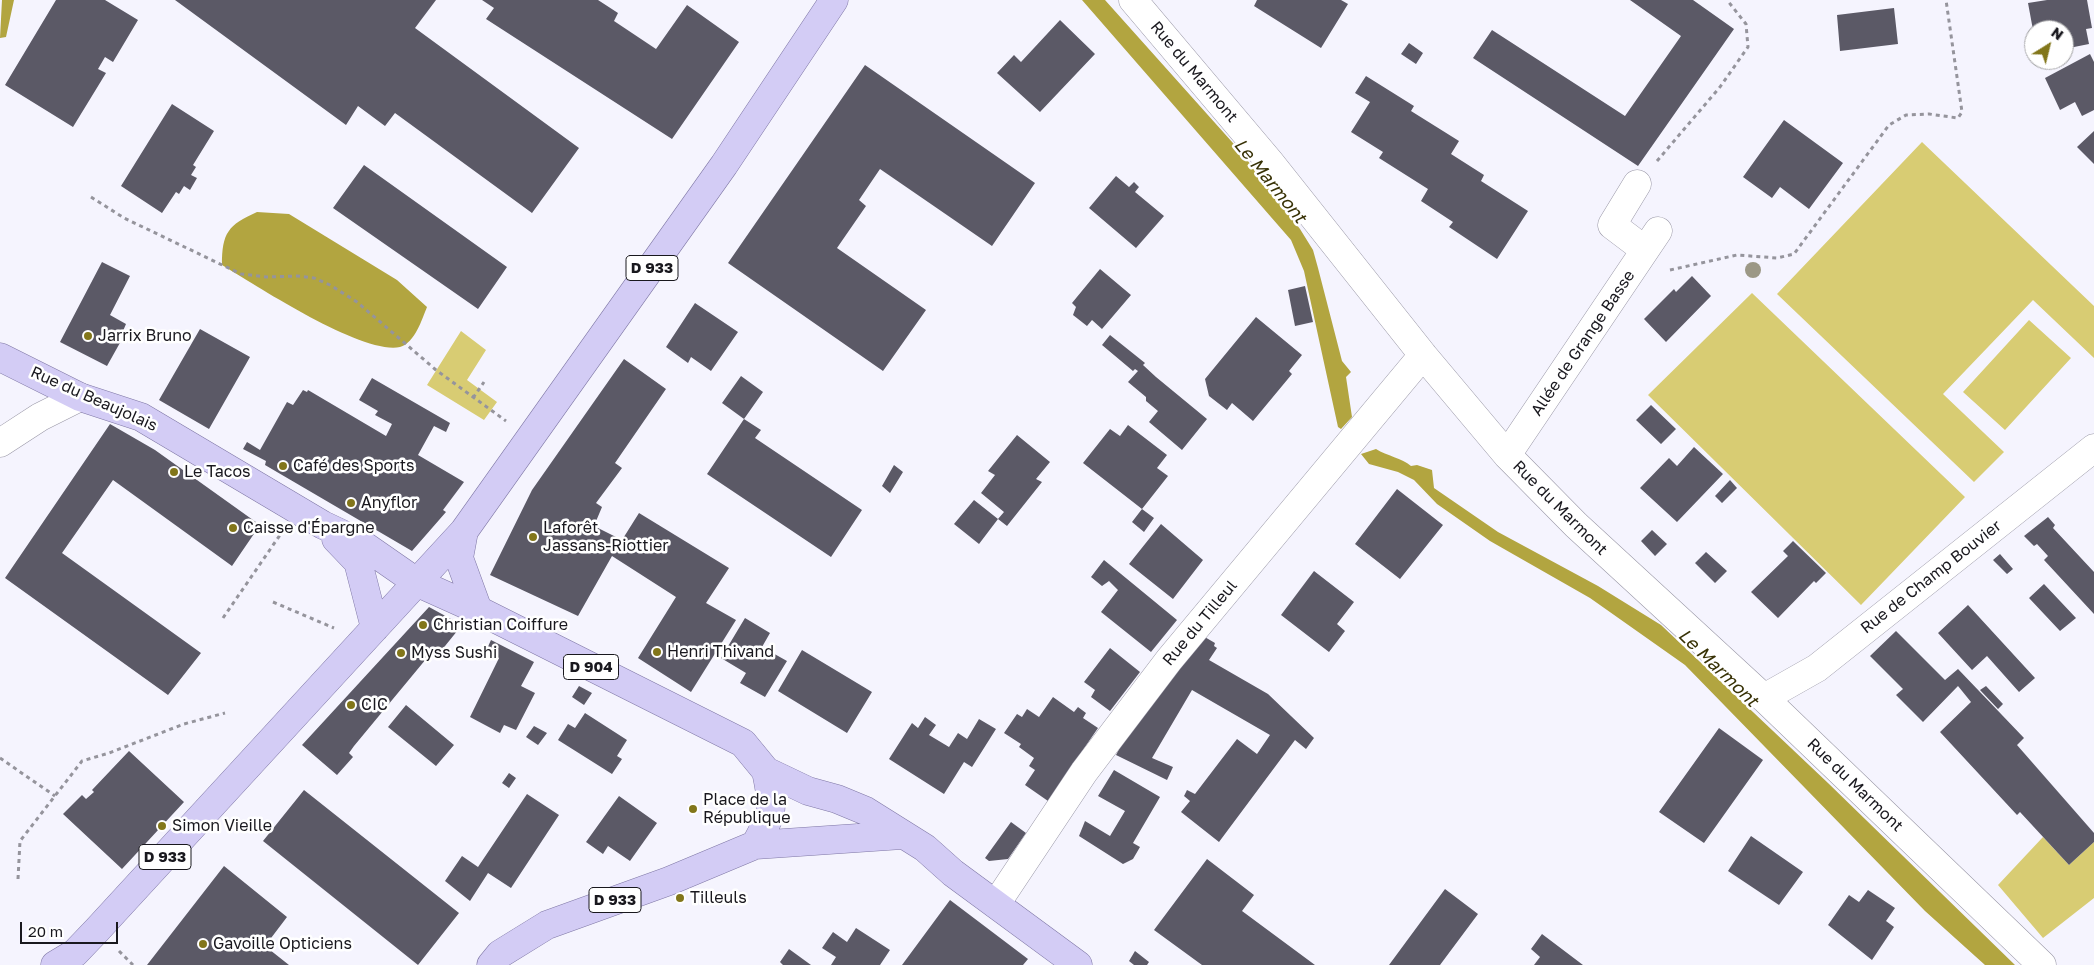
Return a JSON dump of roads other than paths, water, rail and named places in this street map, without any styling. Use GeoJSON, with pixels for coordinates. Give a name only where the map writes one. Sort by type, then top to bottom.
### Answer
{"type":"FeatureCollection","features":[{"type":"Feature","properties":{"kind":"main road","name":"D 933"},"geometry":{"type":"LineString","coordinates":[[68,961],[464,531],[724,166],[834,0]]}},
{"type":"Feature","properties":{"kind":"main road","name":"Rue du Beaujolais"},"geometry":{"type":"LineString","coordinates":[[0,357],[80,397],[141,417],[323,525],[359,542],[418,583]]}},
{"type":"Feature","properties":{"kind":"main road","name":"D 904"},"geometry":{"type":"LineString","coordinates":[[323,525],[358,562],[375,628]]}},
{"type":"Feature","properties":{"kind":"main road"},"geometry":{"type":"LineString","coordinates":[[464,531],[459,558],[478,610]]}},
{"type":"Feature","properties":{"kind":"main road","name":"D 904"},"geometry":{"type":"LineString","coordinates":[[418,583],[478,610],[743,743],[766,771],[808,791],[837,799],[866,811],[925,848],[953,873],[996,904],[1066,962]]}},
{"type":"Feature","properties":{"kind":"main road"},"geometry":{"type":"LineString","coordinates":[[755,846],[768,822],[773,802],[766,771]]}},
{"type":"Feature","properties":{"kind":"main road"},"geometry":{"type":"LineString","coordinates":[[755,846],[902,835]]}},
{"type":"Feature","properties":{"kind":"main road","name":"D 933"},"geometry":{"type":"LineString","coordinates":[[490,965],[500,954],[547,925],[755,846]]}},
{"type":"Feature","properties":{"kind":"street","name":"Rue du Marmont"},"geometry":{"type":"LineString","coordinates":[[1133,0],[1269,161],[1423,355],[1507,455],[1576,525],[1764,698],[2042,965]]}},
{"type":"Feature","properties":{"kind":"street","name":"Allée de Grange Basse"},"geometry":{"type":"LineString","coordinates":[[1507,455],[1647,248],[1612,225],[1637,184]]}},
{"type":"Feature","properties":{"kind":"street","name":"Rue du Tilleul"},"geometry":{"type":"LineString","coordinates":[[996,904],[1084,772],[1169,660],[1423,355]]}},
{"type":"Feature","properties":{"kind":"street"},"geometry":{"type":"LineString","coordinates":[[0,443],[40,417],[80,397]]}},
{"type":"Feature","properties":{"kind":"street","name":"Rue de Champ Bouvier"},"geometry":{"type":"LineString","coordinates":[[1764,698],[1816,668],[2094,448]]}},
{"type":"Feature","properties":{"kind":"place","name":"Jarrix Bruno"},"geometry":{"type":"Point","coordinates":[88,336]}},
{"type":"Feature","properties":{"kind":"place","name":"Café des Sports"},"geometry":{"type":"Point","coordinates":[283,466]}},
{"type":"Feature","properties":{"kind":"place","name":"Le Tacos"},"geometry":{"type":"Point","coordinates":[174,472]}},
{"type":"Feature","properties":{"kind":"place","name":"Anyflor"},"geometry":{"type":"Point","coordinates":[351,503]}},
{"type":"Feature","properties":{"kind":"place","name":"Caisse d'Épargne"},"geometry":{"type":"Point","coordinates":[233,528]}},
{"type":"Feature","properties":{"kind":"place","name":"Laforêt Jassans-Riottier"},"geometry":{"type":"Point","coordinates":[533,537]}},
{"type":"Feature","properties":{"kind":"place","name":"Christian Coiffure"},"geometry":{"type":"Point","coordinates":[423,625]}},
{"type":"Feature","properties":{"kind":"place","name":"Henri Thivand"},"geometry":{"type":"Point","coordinates":[657,652]}},
{"type":"Feature","properties":{"kind":"place","name":"Myss Sushi"},"geometry":{"type":"Point","coordinates":[401,653]}},
{"type":"Feature","properties":{"kind":"place","name":"CIC"},"geometry":{"type":"Point","coordinates":[351,705]}},
{"type":"Feature","properties":{"kind":"place","name":"Place de la République"},"geometry":{"type":"Point","coordinates":[693,809]}},
{"type":"Feature","properties":{"kind":"place","name":"Simon Vieille"},"geometry":{"type":"Point","coordinates":[162,826]}},
{"type":"Feature","properties":{"kind":"place","name":"Tilleuls"},"geometry":{"type":"Point","coordinates":[680,898]}},
{"type":"Feature","properties":{"kind":"place","name":"Gavoille Opticiens"},"geometry":{"type":"Point","coordinates":[203,944]}},
{"type":"Feature","properties":{"kind":"water label","name":"Le Marmont"},"geometry":{"type":"Point","coordinates":[1270,181]}},
{"type":"Feature","properties":{"kind":"water label","name":"Le Marmont"},"geometry":{"type":"Point","coordinates":[1718,668]}}]}
